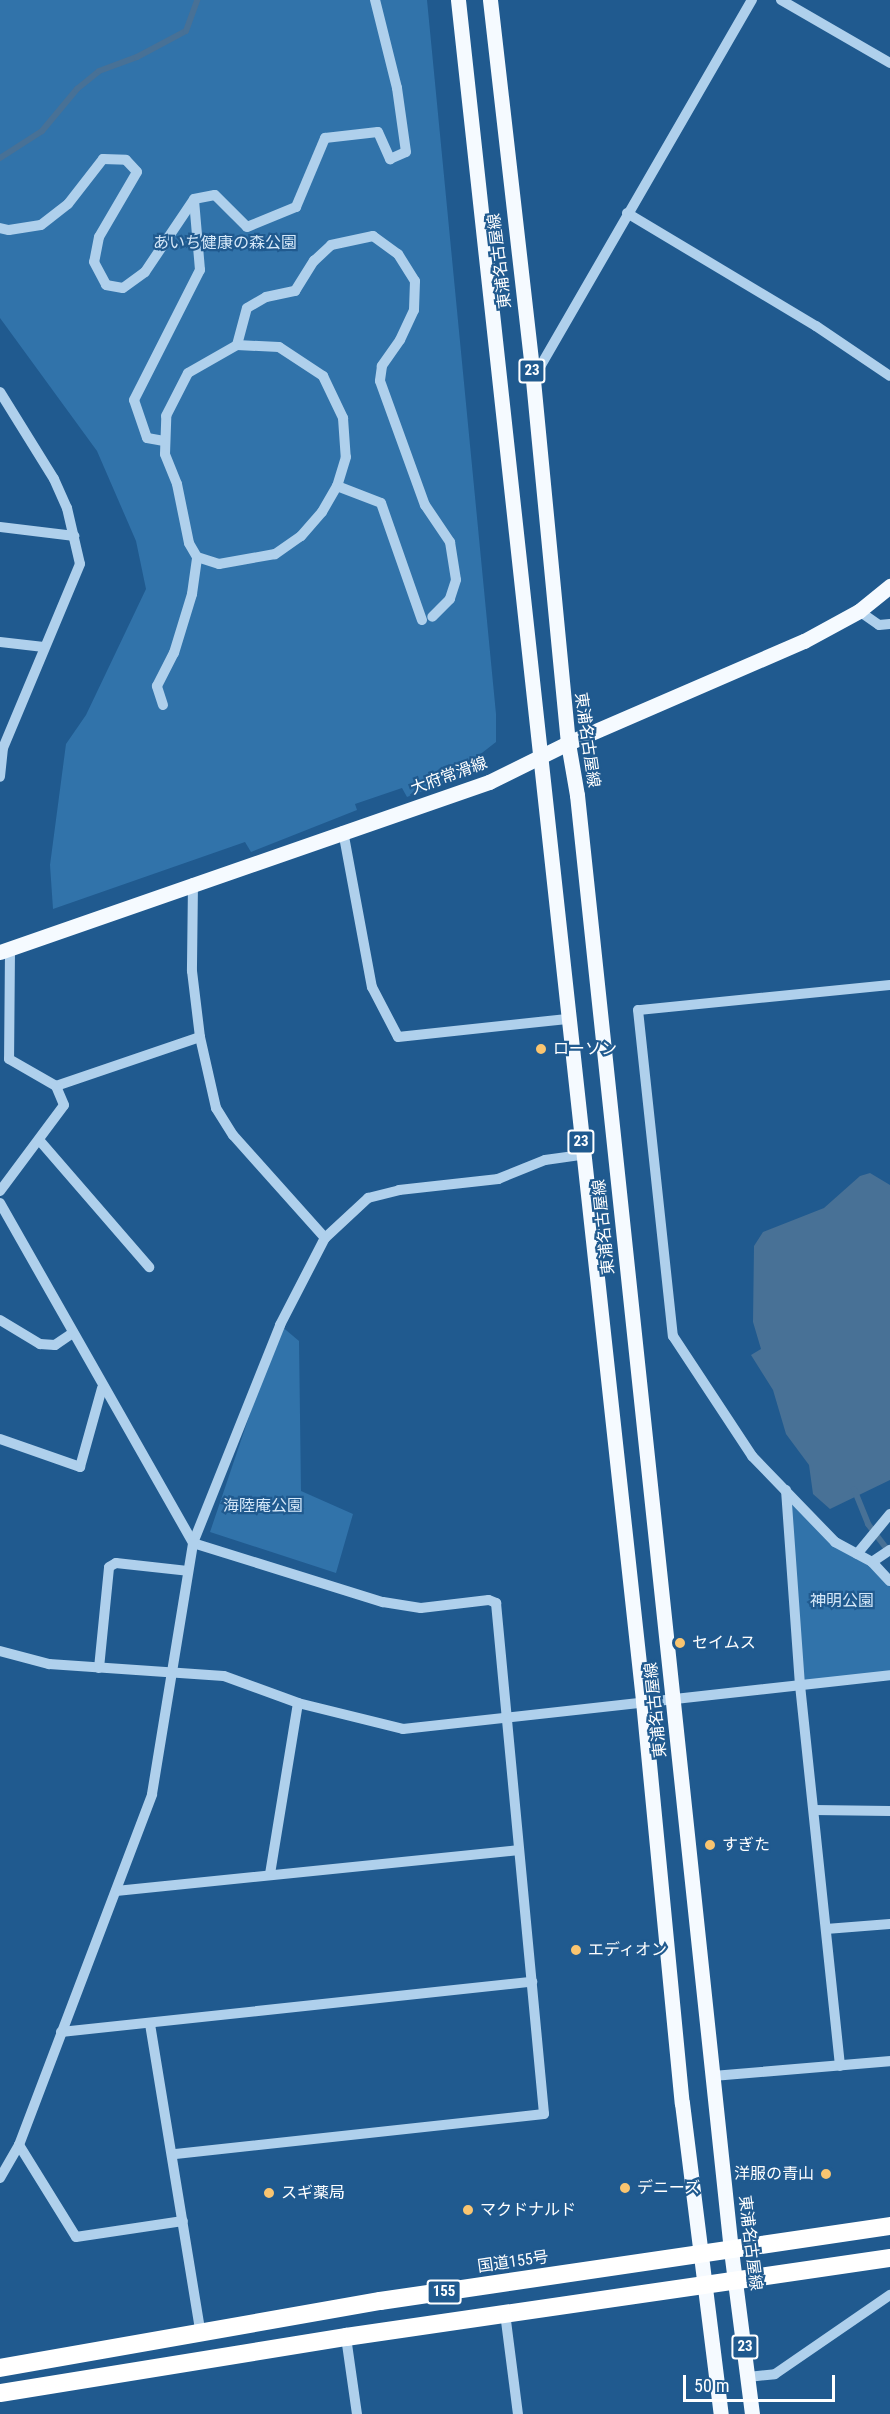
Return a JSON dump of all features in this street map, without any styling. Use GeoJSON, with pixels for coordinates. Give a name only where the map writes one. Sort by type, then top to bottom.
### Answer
{"type":"FeatureCollection","features":[{"type":"Feature","properties":{"kind":"highway","name":"国道155号"},"geometry":{"type":"LineString","coordinates":[[0,2368],[380,2301],[890,2226]]}},
{"type":"Feature","properties":{"kind":"highway","name":"155"},"geometry":{"type":"LineString","coordinates":[[0,2393],[346,2337],[890,2258]]}},
{"type":"Feature","properties":{"kind":"main road","name":"東浦名古屋線"},"geometry":{"type":"LineString","coordinates":[[458,0],[567,1019],[643,1701],[682,2103],[721,2414]]}},
{"type":"Feature","properties":{"kind":"main road","name":"東浦名古屋線"},"geometry":{"type":"LineString","coordinates":[[490,0],[533,380],[568,743],[577,795],[731,2250],[737,2280],[752,2414]]}},
{"type":"Feature","properties":{"kind":"main road","name":"大府常滑線"},"geometry":{"type":"LineString","coordinates":[[5,951],[193,883],[489,782],[568,743],[755,664],[859,611],[890,586]]}},
{"type":"Feature","properties":{"kind":"street"},"geometry":{"type":"LineString","coordinates":[[0,228],[9,230],[41,225],[68,204],[103,159],[126,160],[137,172],[99,237],[94,262],[106,285],[123,288],[145,272],[194,200],[215,195],[247,227],[296,207],[325,138],[378,132],[390,159],[406,152],[397,88],[375,0]]}},
{"type":"Feature","properties":{"kind":"street"},"geometry":{"type":"LineString","coordinates":[[533,380],[627,213],[752,0]]}},
{"type":"Feature","properties":{"kind":"street"},"geometry":{"type":"LineString","coordinates":[[781,0],[890,63]]}},
{"type":"Feature","properties":{"kind":"street"},"geometry":{"type":"LineString","coordinates":[[164,441],[147,438],[134,400],[200,270],[194,200]]}},
{"type":"Feature","properties":{"kind":"street"},"geometry":{"type":"LineString","coordinates":[[627,213],[811,322],[890,376]]}},
{"type":"Feature","properties":{"kind":"street"},"geometry":{"type":"LineString","coordinates":[[237,345],[247,308],[266,297],[294,291],[314,261],[331,245],[374,236],[398,254],[415,281],[414,310],[382,366],[380,381],[425,505],[450,542],[456,580],[450,598],[427,618],[381,503],[337,486]]}},
{"type":"Feature","properties":{"kind":"street"},"geometry":{"type":"LineString","coordinates":[[163,705],[157,686],[174,653],[186,614],[197,556],[182,522],[182,508],[164,441],[166,416],[188,374],[237,345],[279,347],[323,376],[343,418],[346,457],[337,486],[322,512],[301,536],[275,554],[219,564],[197,556]]}},
{"type":"Feature","properties":{"kind":"street"},"geometry":{"type":"LineString","coordinates":[[0,392],[54,479],[74,536],[80,564],[2,748],[0,777]]}},
{"type":"Feature","properties":{"kind":"street"},"geometry":{"type":"LineString","coordinates":[[0,408],[13,410]]}},
{"type":"Feature","properties":{"kind":"street"},"geometry":{"type":"LineString","coordinates":[[0,527],[74,536]]}},
{"type":"Feature","properties":{"kind":"street"},"geometry":{"type":"LineString","coordinates":[[859,611],[879,625],[890,624]]}},
{"type":"Feature","properties":{"kind":"street"},"geometry":{"type":"LineString","coordinates":[[0,642],[44,647]]}},
{"type":"Feature","properties":{"kind":"street"},"geometry":{"type":"LineString","coordinates":[[343,831],[372,987],[398,1037],[567,1019]]}},
{"type":"Feature","properties":{"kind":"street"},"geometry":{"type":"LineString","coordinates":[[193,883],[192,971],[200,1037],[216,1108],[233,1135],[325,1238]]}},
{"type":"Feature","properties":{"kind":"street"},"geometry":{"type":"LineString","coordinates":[[0,1191],[40,1141],[64,1105],[56,1086],[9,1059],[5,951]]}},
{"type":"Feature","properties":{"kind":"street"},"geometry":{"type":"LineString","coordinates":[[890,985],[638,1010],[673,1336],[752,1456],[835,1542],[873,1562],[890,1581]]}},
{"type":"Feature","properties":{"kind":"street"},"geometry":{"type":"LineString","coordinates":[[56,1086],[200,1037]]}},
{"type":"Feature","properties":{"kind":"street"},"geometry":{"type":"LineString","coordinates":[[40,1141],[149,1267]]}},
{"type":"Feature","properties":{"kind":"street"},"geometry":{"type":"LineString","coordinates":[[0,2178],[19,2145],[152,1794],[192,1543],[280,1325],[325,1238],[368,1198],[399,1190],[498,1179],[545,1160],[582,1155]]}},
{"type":"Feature","properties":{"kind":"street"},"geometry":{"type":"LineString","coordinates":[[0,1203],[102,1388],[192,1543],[383,1602],[421,1608],[489,1600],[496,1603],[544,2114],[173,2154]]}},
{"type":"Feature","properties":{"kind":"street"},"geometry":{"type":"LineString","coordinates":[[0,1320],[40,1344],[55,1345],[73,1333]]}},
{"type":"Feature","properties":{"kind":"street"},"geometry":{"type":"LineString","coordinates":[[0,1439],[80,1467],[102,1388]]}},
{"type":"Feature","properties":{"kind":"street"},"geometry":{"type":"LineString","coordinates":[[786,1490],[800,1685],[840,2066]]}},
{"type":"Feature","properties":{"kind":"street"},"geometry":{"type":"LineString","coordinates":[[857,1554],[890,1514]]}},
{"type":"Feature","properties":{"kind":"street"},"geometry":{"type":"LineString","coordinates":[[873,1562],[890,1550]]}},
{"type":"Feature","properties":{"kind":"street"},"geometry":{"type":"LineString","coordinates":[[99,1668],[109,1567],[116,1563],[188,1571]]}},
{"type":"Feature","properties":{"kind":"street"},"geometry":{"type":"LineString","coordinates":[[0,1652],[49,1664],[224,1676],[298,1703],[403,1729],[673,1696],[890,1675]]}},
{"type":"Feature","properties":{"kind":"street"},"geometry":{"type":"LineString","coordinates":[[270,1874],[298,1703]]}},
{"type":"Feature","properties":{"kind":"street"},"geometry":{"type":"LineString","coordinates":[[814,1810],[890,1811]]}},
{"type":"Feature","properties":{"kind":"street"},"geometry":{"type":"LineString","coordinates":[[116,1891],[519,1850]]}},
{"type":"Feature","properties":{"kind":"street"},"geometry":{"type":"LineString","coordinates":[[826,1929],[890,1924]]}},
{"type":"Feature","properties":{"kind":"street"},"geometry":{"type":"LineString","coordinates":[[62,2032],[532,1982]]}},
{"type":"Feature","properties":{"kind":"street"},"geometry":{"type":"LineString","coordinates":[[150,2024],[201,2334]]}},
{"type":"Feature","properties":{"kind":"street"},"geometry":{"type":"LineString","coordinates":[[713,2076],[890,2061]]}},
{"type":"Feature","properties":{"kind":"street"},"geometry":{"type":"LineString","coordinates":[[19,2145],[76,2237],[183,2221]]}},
{"type":"Feature","properties":{"kind":"street"},"geometry":{"type":"LineString","coordinates":[[748,2377],[775,2374],[890,2295]]}},
{"type":"Feature","properties":{"kind":"street"},"geometry":{"type":"LineString","coordinates":[[505,2313],[518,2414]]}},
{"type":"Feature","properties":{"kind":"street"},"geometry":{"type":"LineString","coordinates":[[346,2337],[357,2414]]}},
{"type":"Feature","properties":{"kind":"green space","name":"あいち健康の森公園"},"geometry":{"type":"Polygon","coordinates":[[[0,0],[427,0],[496,714],[496,742],[478,756],[485,767],[407,797],[402,788],[355,804],[357,810],[251,852],[245,842],[53,909],[50,865],[66,744],[86,715],[146,589],[136,541],[97,451],[0,318],[0,0]]]}},
{"type":"Feature","properties":{"kind":"green space","name":"海陸庵公園"},"geometry":{"type":"Polygon","coordinates":[[[280,1325],[299,1341],[301,1491],[353,1514],[336,1573],[210,1532],[280,1325]]]}},
{"type":"Feature","properties":{"kind":"green space","name":"神明公園"},"geometry":{"type":"Polygon","coordinates":[[[786,1490],[835,1542],[890,1581],[890,1679],[800,1685],[786,1490]]]}},
{"type":"Feature","properties":{"kind":"shaded area"},"geometry":{"type":"Polygon","coordinates":[[[870,1173],[890,1185],[890,1480],[830,1509],[813,1494],[809,1465],[786,1434],[773,1390],[751,1355],[761,1349],[753,1322],[754,1246],[763,1232],[824,1208],[860,1176],[870,1173]]]}},
{"type":"Feature","properties":{"kind":"waterway"},"geometry":{"type":"LineString","coordinates":[[0,158],[42,131],[77,89],[99,71],[137,57],[186,31],[197,0]]}},
{"type":"Feature","properties":{"kind":"waterway"},"geometry":{"type":"LineString","coordinates":[[854,1489],[868,1524],[890,1553]]}},
{"type":"Feature","properties":{"kind":"place","name":"ローソン"},"geometry":{"type":"Point","coordinates":[541,1049]}},
{"type":"Feature","properties":{"kind":"place","name":"セイムス"},"geometry":{"type":"Point","coordinates":[680,1643]}},
{"type":"Feature","properties":{"kind":"place","name":"すぎた"},"geometry":{"type":"Point","coordinates":[710,1845]}},
{"type":"Feature","properties":{"kind":"place","name":"エディオン"},"geometry":{"type":"Point","coordinates":[576,1950]}},
{"type":"Feature","properties":{"kind":"place","name":"洋服の青山"},"geometry":{"type":"Point","coordinates":[826,2174]}},
{"type":"Feature","properties":{"kind":"place","name":"デニーズ"},"geometry":{"type":"Point","coordinates":[625,2188]}},
{"type":"Feature","properties":{"kind":"place","name":"スギ薬局"},"geometry":{"type":"Point","coordinates":[269,2193]}},
{"type":"Feature","properties":{"kind":"place","name":"マクドナルド"},"geometry":{"type":"Point","coordinates":[468,2210]}}]}
